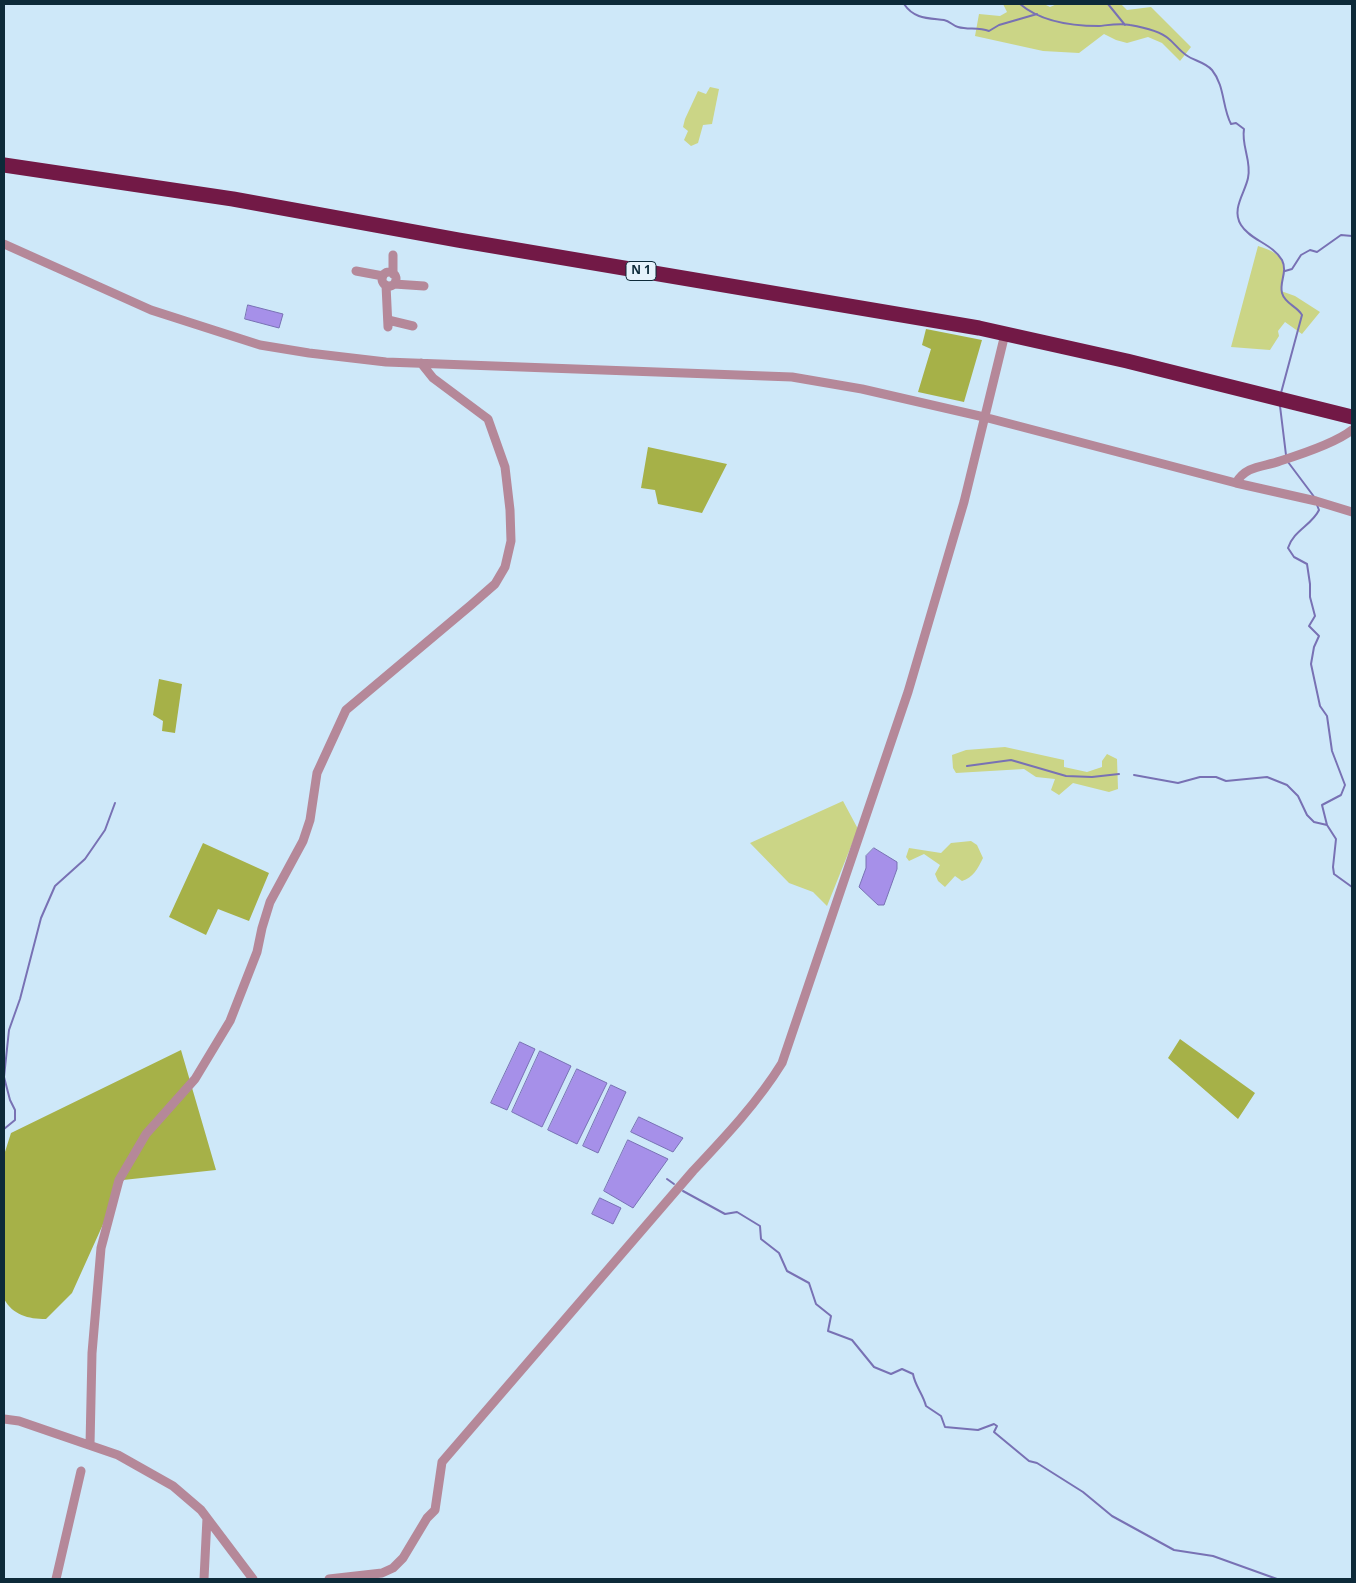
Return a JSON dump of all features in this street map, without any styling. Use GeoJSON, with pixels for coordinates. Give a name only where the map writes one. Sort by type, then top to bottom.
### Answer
{"type":"FeatureCollection","features":[{"type":"Feature","properties":{"kind":"highway","name":"N 1"},"geometry":{"type":"LineString","coordinates":[[4,165],[233,199],[477,243],[942,321],[1127,360],[1352,417]]}},
{"type":"Feature","properties":{"kind":"street"},"geometry":{"type":"LineString","coordinates":[[4,244],[151,310],[243,341],[309,353],[386,362],[792,378],[862,389],[984,418],[1236,482],[1316,500],[1352,512]]}},
{"type":"Feature","properties":{"kind":"street"},"geometry":{"type":"LineString","coordinates":[[388,282],[396,278],[393,274],[393,255]]}},
{"type":"Feature","properties":{"kind":"street"},"geometry":{"type":"LineString","coordinates":[[356,271],[388,282],[424,286]]}},
{"type":"Feature","properties":{"kind":"street"},"geometry":{"type":"LineString","coordinates":[[388,282],[388,324],[413,326]]}},
{"type":"Feature","properties":{"kind":"street"},"geometry":{"type":"LineString","coordinates":[[329,1579],[382,1573],[393,1568],[403,1558],[426,1518],[435,1510],[442,1462],[693,1171],[727,1136],[773,1078],[782,1063],[908,692],[964,502],[1005,334]]}},
{"type":"Feature","properties":{"kind":"street"},"geometry":{"type":"LineString","coordinates":[[90,1445],[92,1353],[101,1248],[119,1180],[146,1134],[195,1078],[230,1021],[257,952],[270,902],[303,841],[310,820],[317,773],[346,710],[471,606],[495,584],[505,567],[511,541],[508,492],[505,466],[488,419],[433,378],[421,363]]}},
{"type":"Feature","properties":{"kind":"street"},"geometry":{"type":"LineString","coordinates":[[1236,482],[1252,468],[1287,459],[1352,430]]}},
{"type":"Feature","properties":{"kind":"street"},"geometry":{"type":"LineString","coordinates":[[4,1419],[19,1421],[118,1455],[173,1486],[193,1501],[253,1579]]}},
{"type":"Feature","properties":{"kind":"street"},"geometry":{"type":"LineString","coordinates":[[56,1579],[81,1471]]}},
{"type":"Feature","properties":{"kind":"street"},"geometry":{"type":"LineString","coordinates":[[204,1579],[207,1518]]}},
{"type":"Feature","properties":{"kind":"green space"},"geometry":{"type":"Polygon","coordinates":[[[1003,4],[1044,4],[1050,7],[1057,4],[1121,4],[1127,10],[1151,7],[1191,47],[1180,61],[1162,43],[1148,37],[1127,43],[1104,34],[1079,53],[1043,51],[975,36],[979,14],[1000,16],[1007,12],[1003,4]]]}},
{"type":"Feature","properties":{"kind":"green space"},"geometry":{"type":"Polygon","coordinates":[[[710,87],[719,89],[712,124],[703,125],[698,143],[691,146],[684,140],[688,131],[683,127],[685,119],[698,91],[706,94],[710,87]]]}},
{"type":"Feature","properties":{"kind":"green space"},"geometry":{"type":"Polygon","coordinates":[[[1258,246],[1268,249],[1280,257],[1283,268],[1281,291],[1295,296],[1320,312],[1302,334],[1285,322],[1278,331],[1279,336],[1270,350],[1231,347],[1258,246]]]}},
{"type":"Feature","properties":{"kind":"green space"},"geometry":{"type":"Polygon","coordinates":[[[926,329],[982,340],[964,402],[918,392],[931,349],[922,345],[926,329]]]}},
{"type":"Feature","properties":{"kind":"green space"},"geometry":{"type":"Polygon","coordinates":[[[648,447],[727,464],[702,513],[658,504],[655,490],[641,488],[648,447]]]}},
{"type":"Feature","properties":{"kind":"green space"},"geometry":{"type":"Polygon","coordinates":[[[159,679],[182,684],[175,733],[162,731],[163,721],[153,715],[159,679]]]}},
{"type":"Feature","properties":{"kind":"green space"},"geometry":{"type":"Polygon","coordinates":[[[1005,747],[1064,760],[1064,767],[1087,772],[1102,767],[1102,761],[1107,754],[1117,759],[1118,789],[1109,792],[1073,783],[1059,795],[1051,790],[1055,779],[1036,777],[1024,769],[956,773],[953,768],[952,755],[966,750],[1005,747]]]}},
{"type":"Feature","properties":{"kind":"green space"},"geometry":{"type":"Polygon","coordinates":[[[843,801],[858,829],[827,906],[813,892],[789,883],[750,843],[843,801]]]}},
{"type":"Feature","properties":{"kind":"green space"},"geometry":{"type":"Polygon","coordinates":[[[971,841],[977,845],[983,858],[969,878],[962,881],[955,876],[945,887],[938,881],[935,874],[940,865],[924,854],[909,861],[906,857],[909,848],[941,853],[951,843],[971,841]]]}},
{"type":"Feature","properties":{"kind":"green space"},"geometry":{"type":"Polygon","coordinates":[[[203,843],[269,873],[249,921],[218,909],[206,935],[169,917],[203,843]]]}},
{"type":"Feature","properties":{"kind":"green space"},"geometry":{"type":"Polygon","coordinates":[[[1180,1039],[1255,1093],[1238,1119],[1168,1058],[1180,1039]]]}},
{"type":"Feature","properties":{"kind":"green space"},"geometry":{"type":"Polygon","coordinates":[[[181,1050],[216,1170],[123,1180],[72,1293],[46,1319],[27,1317],[16,1312],[4,1299],[4,1155],[11,1133],[181,1050]]]}},
{"type":"Feature","properties":{"kind":"shaded area"},"geometry":{"type":"Polygon","coordinates":[[[248,305],[283,314],[279,328],[245,319],[248,305]]]}},
{"type":"Feature","properties":{"kind":"shaded area"},"geometry":{"type":"Polygon","coordinates":[[[874,848],[897,862],[897,869],[884,905],[878,905],[859,887],[866,868],[866,856],[874,848]]]}},
{"type":"Feature","properties":{"kind":"shaded area"},"geometry":{"type":"Polygon","coordinates":[[[520,1042],[535,1049],[507,1110],[491,1103],[520,1042]]]}},
{"type":"Feature","properties":{"kind":"shaded area"},"geometry":{"type":"Polygon","coordinates":[[[540,1051],[571,1066],[542,1127],[512,1112],[540,1051]]]}},
{"type":"Feature","properties":{"kind":"shaded area"},"geometry":{"type":"Polygon","coordinates":[[[577,1069],[607,1083],[577,1144],[548,1130],[577,1069]]]}},
{"type":"Feature","properties":{"kind":"shaded area"},"geometry":{"type":"Polygon","coordinates":[[[611,1085],[626,1092],[598,1153],[583,1146],[611,1085]]]}},
{"type":"Feature","properties":{"kind":"shaded area"},"geometry":{"type":"Polygon","coordinates":[[[639,1117],[683,1138],[673,1152],[631,1132],[639,1117]]]}},
{"type":"Feature","properties":{"kind":"shaded area"},"geometry":{"type":"Polygon","coordinates":[[[628,1140],[668,1159],[633,1208],[604,1191],[628,1140]]]}},
{"type":"Feature","properties":{"kind":"shaded area"},"geometry":{"type":"Polygon","coordinates":[[[600,1198],[621,1208],[613,1224],[592,1214],[600,1198]]]}},
{"type":"Feature","properties":{"kind":"waterway"},"geometry":{"type":"LineString","coordinates":[[904,4],[912,13],[922,17],[946,21],[962,28],[989,31],[999,25],[1037,14]]}},
{"type":"Feature","properties":{"kind":"waterway"},"geometry":{"type":"LineString","coordinates":[[1020,4],[1037,15],[1057,22],[1089,26],[1126,24],[1156,32],[1169,39],[1186,55],[1203,63],[1212,70],[1219,83],[1231,124],[1236,123],[1244,129],[1243,135],[1249,172],[1238,207],[1238,219],[1250,235],[1273,250],[1282,260],[1284,264],[1282,293],[1286,300],[1302,315],[1281,393]]}},
{"type":"Feature","properties":{"kind":"waterway"},"geometry":{"type":"LineString","coordinates":[[1108,4],[1125,25]]}},
{"type":"Feature","properties":{"kind":"waterway"},"geometry":{"type":"LineString","coordinates":[[1285,271],[1292,269],[1301,255],[1310,250],[1317,252],[1341,235],[1352,236]]}},
{"type":"Feature","properties":{"kind":"waterway"},"geometry":{"type":"LineString","coordinates":[[1280,406],[1286,455]]}},
{"type":"Feature","properties":{"kind":"waterway"},"geometry":{"type":"LineString","coordinates":[[1288,462],[1315,498]]}},
{"type":"Feature","properties":{"kind":"waterway"},"geometry":{"type":"LineString","coordinates":[[1317,505],[1319,510],[1316,515],[1298,532],[1288,548],[1294,557],[1307,564],[1310,597],[1315,616],[1309,626],[1319,636],[1314,647],[1311,664],[1320,706],[1327,716],[1332,751],[1345,785],[1341,795],[1322,805],[1327,825],[1336,839],[1334,874],[1352,887]]}},
{"type":"Feature","properties":{"kind":"waterway"},"geometry":{"type":"LineString","coordinates":[[967,766],[1011,760],[1066,776],[1092,777],[1119,774]]}},
{"type":"Feature","properties":{"kind":"waterway"},"geometry":{"type":"LineString","coordinates":[[1134,775],[1178,783],[1200,777],[1216,777],[1226,781],[1267,777],[1287,785],[1298,796],[1307,815],[1314,822],[1327,825]]}},
{"type":"Feature","properties":{"kind":"waterway"},"geometry":{"type":"LineString","coordinates":[[4,1129],[15,1120],[15,1110],[10,1100],[4,1077],[9,1030],[20,999],[41,918],[55,886],[85,859],[105,830],[115,803]]}},
{"type":"Feature","properties":{"kind":"waterway"},"geometry":{"type":"LineString","coordinates":[[667,1179],[674,1184]]}},
{"type":"Feature","properties":{"kind":"waterway"},"geometry":{"type":"LineString","coordinates":[[683,1191],[725,1214],[737,1212],[760,1226],[761,1239],[779,1253],[787,1271],[809,1283],[816,1304],[831,1316],[828,1331],[852,1340],[874,1367],[891,1374],[902,1369],[913,1374],[926,1406],[941,1416],[945,1427],[978,1430],[994,1424],[997,1426],[994,1432],[1029,1461],[1037,1463],[1083,1492],[1112,1516],[1174,1550],[1213,1556],[1277,1579]]}}]}
